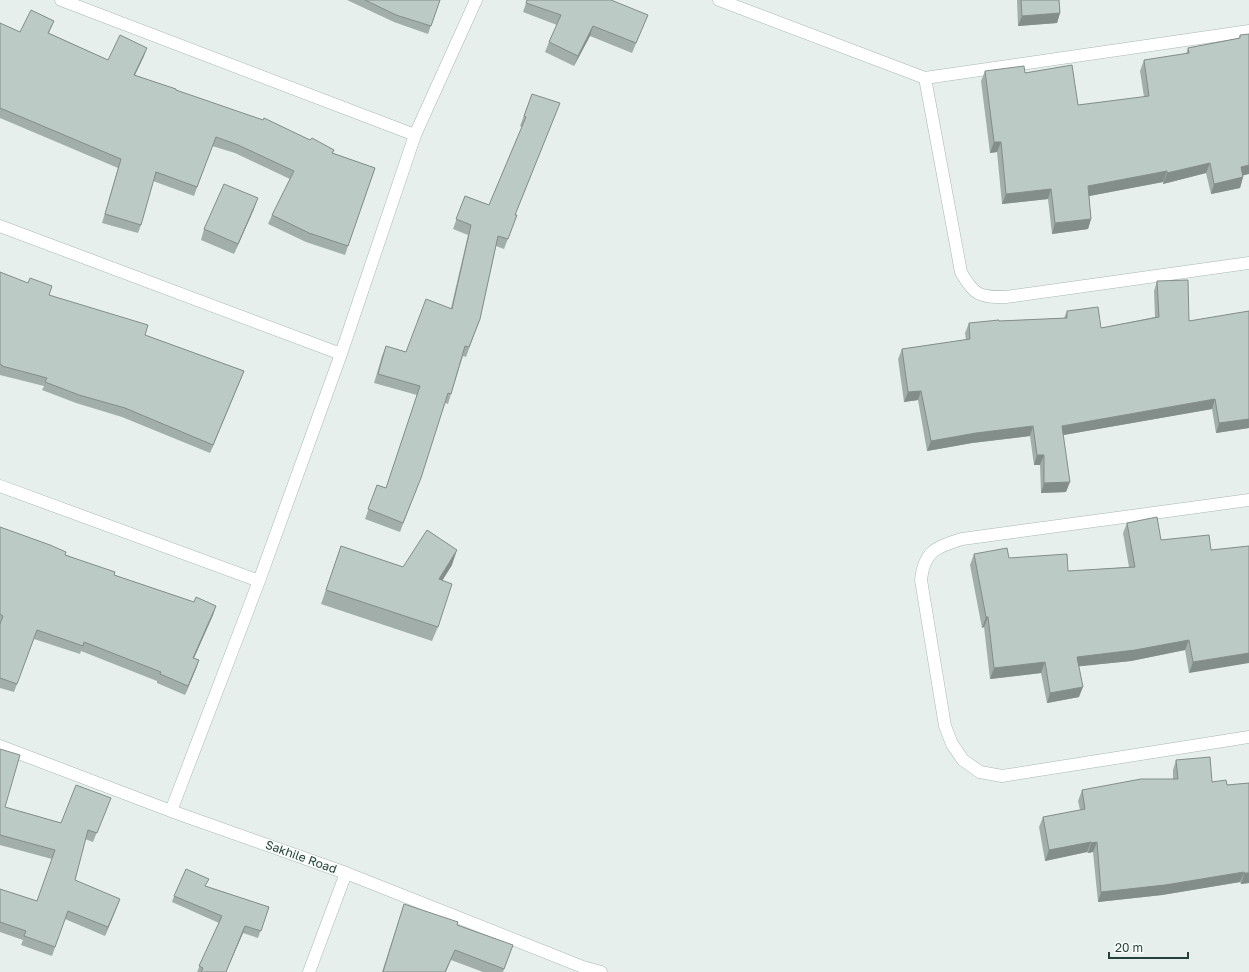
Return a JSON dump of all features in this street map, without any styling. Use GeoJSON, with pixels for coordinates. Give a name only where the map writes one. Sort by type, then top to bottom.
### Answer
{"type":"FeatureCollection","features":[{"type":"Feature","properties":{"kind":"street"},"geometry":{"type":"LineString","coordinates":[[61,0],[415,135]]}},
{"type":"Feature","properties":{"kind":"street"},"geometry":{"type":"LineString","coordinates":[[171,811],[259,581],[341,354],[415,135],[476,0]]}},
{"type":"Feature","properties":{"kind":"street"},"geometry":{"type":"LineString","coordinates":[[719,0],[925,78],[1249,31]]}},
{"type":"Feature","properties":{"kind":"street"},"geometry":{"type":"LineString","coordinates":[[925,78],[961,272],[968,285],[978,295],[989,297],[1006,297],[1249,263]]}},
{"type":"Feature","properties":{"kind":"street"},"geometry":{"type":"LineString","coordinates":[[0,226],[341,354]]}},
{"type":"Feature","properties":{"kind":"street"},"geometry":{"type":"LineString","coordinates":[[0,486],[259,581]]}},
{"type":"Feature","properties":{"kind":"street"},"geometry":{"type":"LineString","coordinates":[[1249,500],[962,539],[945,544],[930,554],[923,565],[921,580],[945,726],[952,744],[963,760],[980,772],[1002,776],[1249,737]]}},
{"type":"Feature","properties":{"kind":"street","name":"Sakhile Road"},"geometry":{"type":"LineString","coordinates":[[0,746],[171,811],[346,873],[583,967],[601,972]]}},
{"type":"Feature","properties":{"kind":"street"},"geometry":{"type":"LineString","coordinates":[[309,972],[346,873]]}},
{"type":"Feature","properties":{"kind":"building"},"geometry":{"type":"Polygon","coordinates":[[[365,0],[440,0],[431,26],[396,15],[365,0]]]}},
{"type":"Feature","properties":{"kind":"building"},"geometry":{"type":"Polygon","coordinates":[[[527,0],[611,0],[648,15],[636,43],[593,26],[578,56],[549,42],[561,15],[526,3],[527,0]]]}},
{"type":"Feature","properties":{"kind":"building"},"geometry":{"type":"Polygon","coordinates":[[[1021,0],[1059,0],[1060,13],[1022,16],[1021,0]]]}},
{"type":"Feature","properties":{"kind":"building"},"geometry":{"type":"Polygon","coordinates":[[[31,10],[54,21],[48,33],[108,60],[120,35],[147,48],[134,75],[263,120],[264,118],[310,140],[312,138],[334,150],[332,153],[375,168],[348,246],[309,233],[272,215],[294,171],[238,145],[216,137],[197,187],[156,172],[141,225],[105,214],[121,159],[0,108],[0,23],[20,32],[31,10]]]}},
{"type":"Feature","properties":{"kind":"building"},"geometry":{"type":"Polygon","coordinates":[[[1249,34],[1249,165],[1241,167],[1243,177],[1214,184],[1210,163],[1167,173],[1167,171],[1088,186],[1091,219],[1055,223],[1051,189],[1006,194],[1001,142],[994,142],[985,71],[1024,66],[1025,73],[1072,65],[1078,105],[1149,96],[1144,60],[1189,53],[1188,48],[1240,38],[1240,35],[1249,34]]]}},
{"type":"Feature","properties":{"kind":"building"},"geometry":{"type":"Polygon","coordinates":[[[532,94],[560,103],[515,215],[517,215],[508,239],[498,236],[480,319],[469,347],[465,346],[451,394],[448,393],[421,478],[403,523],[368,509],[377,485],[386,488],[420,386],[378,374],[386,346],[406,352],[426,299],[452,309],[471,225],[456,219],[465,196],[489,205],[526,117],[524,116],[532,94]]]}},
{"type":"Feature","properties":{"kind":"building"},"geometry":{"type":"Polygon","coordinates":[[[224,184],[258,198],[238,244],[204,229],[224,184]]]}},
{"type":"Feature","properties":{"kind":"building"},"geometry":{"type":"Polygon","coordinates":[[[0,272],[28,283],[30,278],[52,286],[49,295],[148,325],[145,335],[244,371],[213,445],[125,408],[79,395],[45,382],[47,378],[2,366],[0,364],[0,272]]]}},
{"type":"Feature","properties":{"kind":"building"},"geometry":{"type":"Polygon","coordinates":[[[1188,280],[1189,321],[1249,311],[1249,419],[1219,423],[1215,399],[1062,426],[1070,482],[1044,483],[1044,455],[1037,455],[1033,426],[976,433],[931,441],[921,391],[908,392],[902,349],[970,339],[969,323],[999,320],[1067,318],[1067,311],[1098,307],[1101,328],[1159,317],[1157,281],[1188,280]]]}},
{"type":"Feature","properties":{"kind":"building"},"geometry":{"type":"Polygon","coordinates":[[[1157,517],[1161,540],[1209,535],[1211,550],[1249,546],[1249,653],[1193,662],[1189,640],[1135,650],[1077,657],[1083,687],[1050,693],[1045,662],[994,668],[988,617],[986,617],[974,554],[1007,548],[1009,558],[1067,554],[1068,571],[1135,567],[1127,523],[1157,517]]]}},
{"type":"Feature","properties":{"kind":"building"},"geometry":{"type":"Polygon","coordinates":[[[0,527],[50,545],[66,552],[65,555],[115,572],[114,575],[194,602],[196,597],[216,606],[193,658],[199,660],[188,686],[160,674],[161,672],[84,642],[83,646],[37,630],[17,684],[0,678],[0,624],[3,616],[0,614],[0,527]]]}},
{"type":"Feature","properties":{"kind":"building"},"geometry":{"type":"Polygon","coordinates":[[[427,530],[457,550],[439,579],[452,584],[438,627],[326,590],[341,546],[403,567],[427,530]]]}},
{"type":"Feature","properties":{"kind":"building"},"geometry":{"type":"Polygon","coordinates":[[[0,749],[20,755],[5,807],[61,823],[76,785],[111,798],[97,833],[88,830],[75,880],[120,899],[108,927],[68,911],[55,947],[24,936],[26,931],[0,922],[0,889],[37,901],[55,850],[0,835],[0,749]]]}},
{"type":"Feature","properties":{"kind":"building"},"geometry":{"type":"Polygon","coordinates":[[[1210,757],[1212,782],[1226,780],[1227,785],[1249,783],[1249,873],[1244,872],[1165,885],[1101,892],[1097,842],[1049,850],[1043,817],[1085,809],[1082,790],[1141,779],[1178,779],[1176,760],[1210,757]]]}},
{"type":"Feature","properties":{"kind":"building"},"geometry":{"type":"Polygon","coordinates":[[[186,869],[209,879],[205,886],[269,907],[261,931],[245,926],[226,972],[201,972],[203,968],[199,966],[222,916],[174,896],[186,869]]]}},
{"type":"Feature","properties":{"kind":"building"},"geometry":{"type":"Polygon","coordinates":[[[404,904],[458,922],[457,925],[513,945],[504,969],[455,950],[445,972],[383,972],[404,904]]]}}]}
